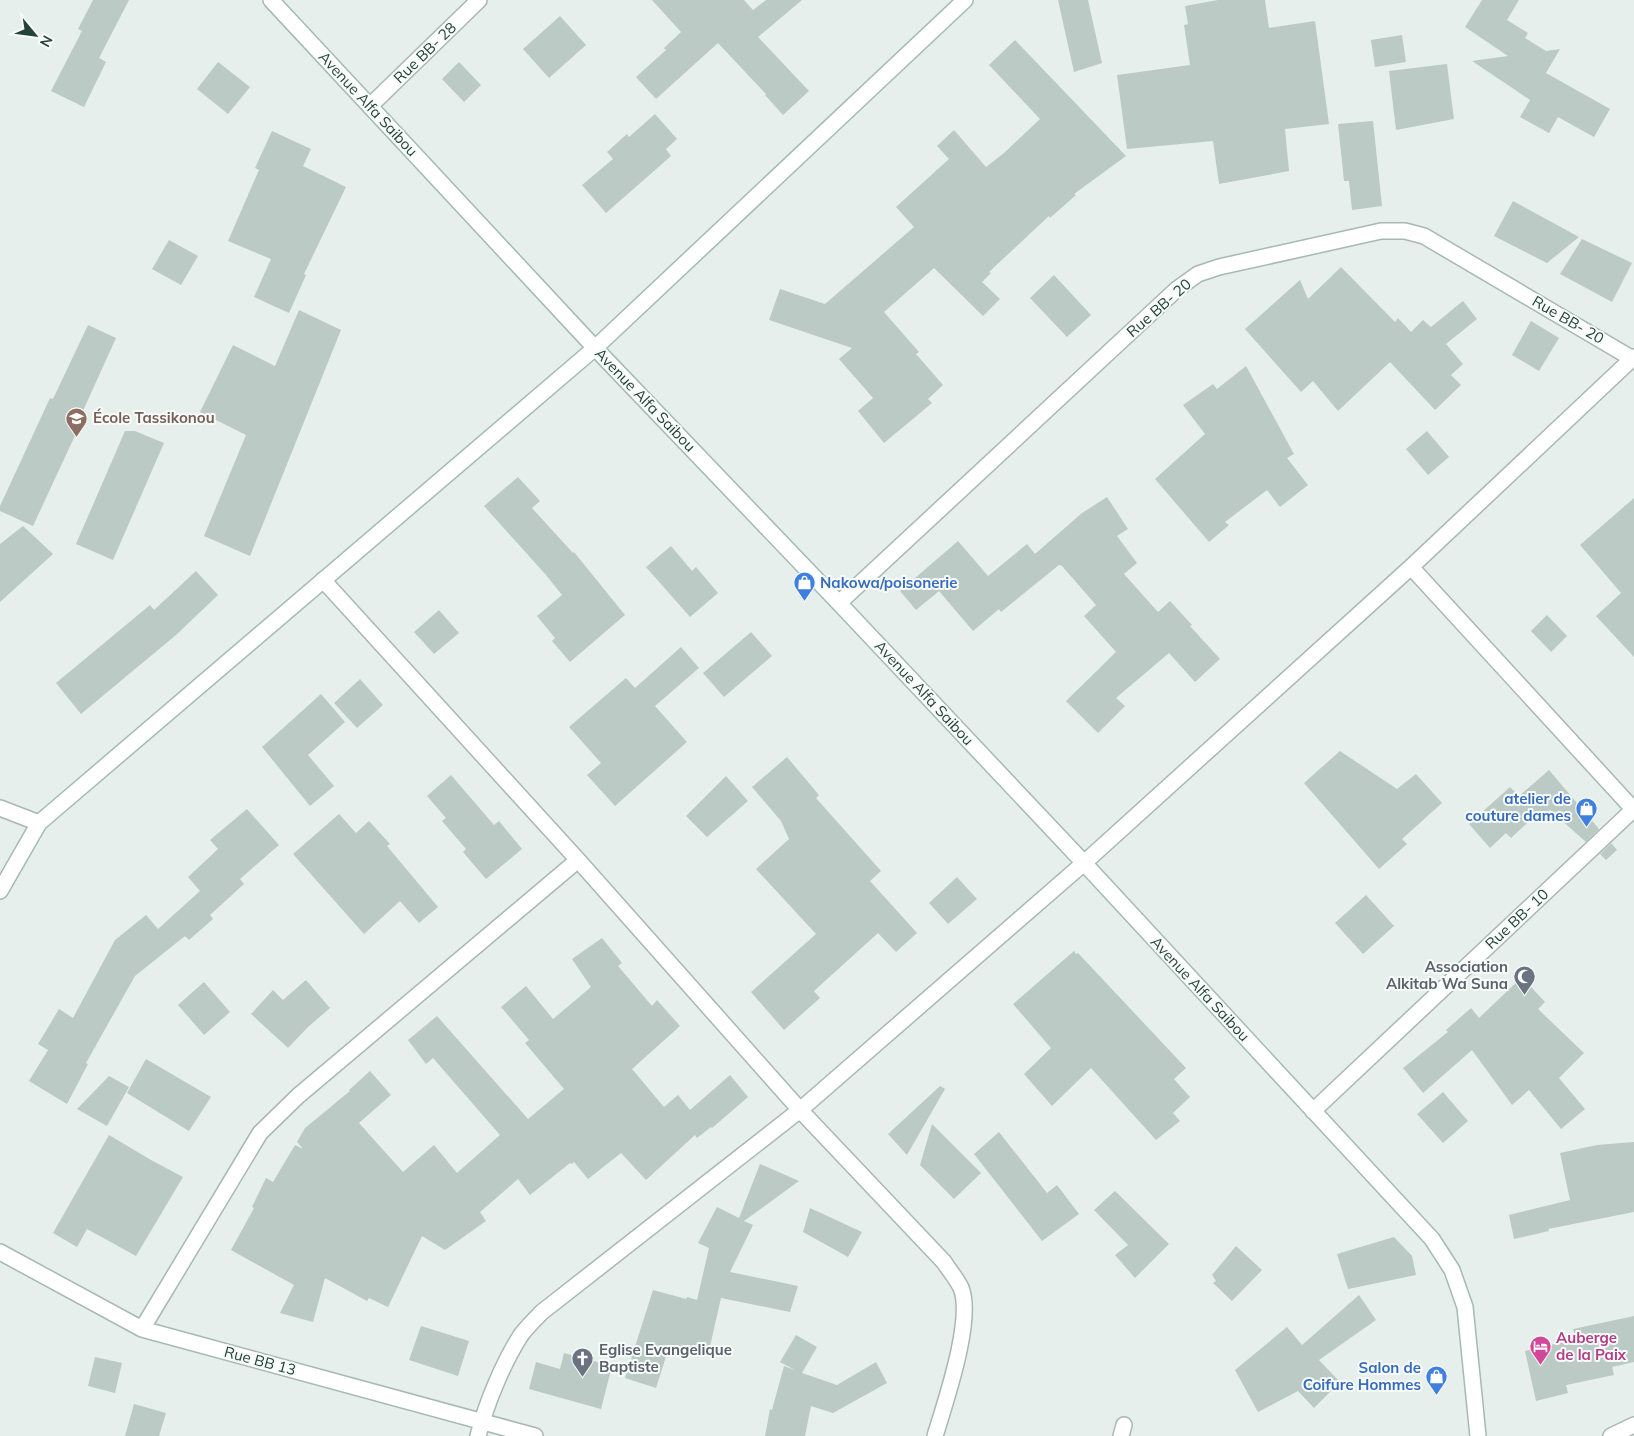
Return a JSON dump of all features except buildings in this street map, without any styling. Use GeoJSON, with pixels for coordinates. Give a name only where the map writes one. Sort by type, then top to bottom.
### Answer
{"type":"FeatureCollection","features":[{"type":"Feature","properties":{"kind":"street","name":"Avenue Alfa Saibou"},"geometry":{"type":"LineString","coordinates":[[271,0],[595,348],[1084,863],[1432,1239],[1452,1270],[1465,1307],[1478,1436]]}},
{"type":"Feature","properties":{"kind":"street","name":"Rue BB- 28"},"geometry":{"type":"LineString","coordinates":[[370,106],[479,0]]}},
{"type":"Feature","properties":{"kind":"street"},"geometry":{"type":"LineString","coordinates":[[0,891],[39,823],[595,348],[965,0]]}},
{"type":"Feature","properties":{"kind":"street","name":"Rue BB- 20"},"geometry":{"type":"LineString","coordinates":[[839,603],[1177,289],[1198,274],[1219,267],[1381,231],[1405,231],[1424,236],[1633,358]]}},
{"type":"Feature","properties":{"kind":"street"},"geometry":{"type":"LineString","coordinates":[[480,1429],[507,1359],[522,1334],[542,1312],[800,1110],[1084,863],[1411,567],[1633,358]]}},
{"type":"Feature","properties":{"kind":"street"},"geometry":{"type":"LineString","coordinates":[[1411,567],[1634,809]]}},
{"type":"Feature","properties":{"kind":"street"},"geometry":{"type":"LineString","coordinates":[[323,580],[578,860],[800,1110],[944,1262],[961,1289],[964,1318],[955,1368],[935,1436]]}},
{"type":"Feature","properties":{"kind":"street"},"geometry":{"type":"LineString","coordinates":[[0,808],[39,823]]}},
{"type":"Feature","properties":{"kind":"street","name":"Rue BB- 10"},"geometry":{"type":"LineString","coordinates":[[1314,1111],[1634,809]]}},
{"type":"Feature","properties":{"kind":"street"},"geometry":{"type":"LineString","coordinates":[[142,1329],[260,1133],[298,1096],[578,860]]}},
{"type":"Feature","properties":{"kind":"street","name":"Rue BB 13"},"geometry":{"type":"LineString","coordinates":[[0,1252],[142,1329],[480,1429],[535,1436]]}},
{"type":"Feature","properties":{"kind":"street"},"geometry":{"type":"LineString","coordinates":[[1611,1436],[1634,1425]]}},
{"type":"Feature","properties":{"kind":"place","name":"École Tassikonou"},"geometry":{"type":"Point","coordinates":[77,437]}},
{"type":"Feature","properties":{"kind":"place","name":"Nakowa/poisonerie"},"geometry":{"type":"Point","coordinates":[804,602]}},
{"type":"Feature","properties":{"kind":"place","name":"atelier de couture dames"},"geometry":{"type":"Point","coordinates":[1587,827]}},
{"type":"Feature","properties":{"kind":"place","name":"Association Alkitab Wa Suna"},"geometry":{"type":"Point","coordinates":[1524,995]}},
{"type":"Feature","properties":{"kind":"place","name":"Auberge de la Paix"},"geometry":{"type":"Point","coordinates":[1540,1366]}},
{"type":"Feature","properties":{"kind":"place","name":"Eglise Evangelique Baptiste"},"geometry":{"type":"Point","coordinates":[583,1378]}},
{"type":"Feature","properties":{"kind":"place","name":"Salon de Coifure Hommes"},"geometry":{"type":"Point","coordinates":[1437,1396]}}]}
